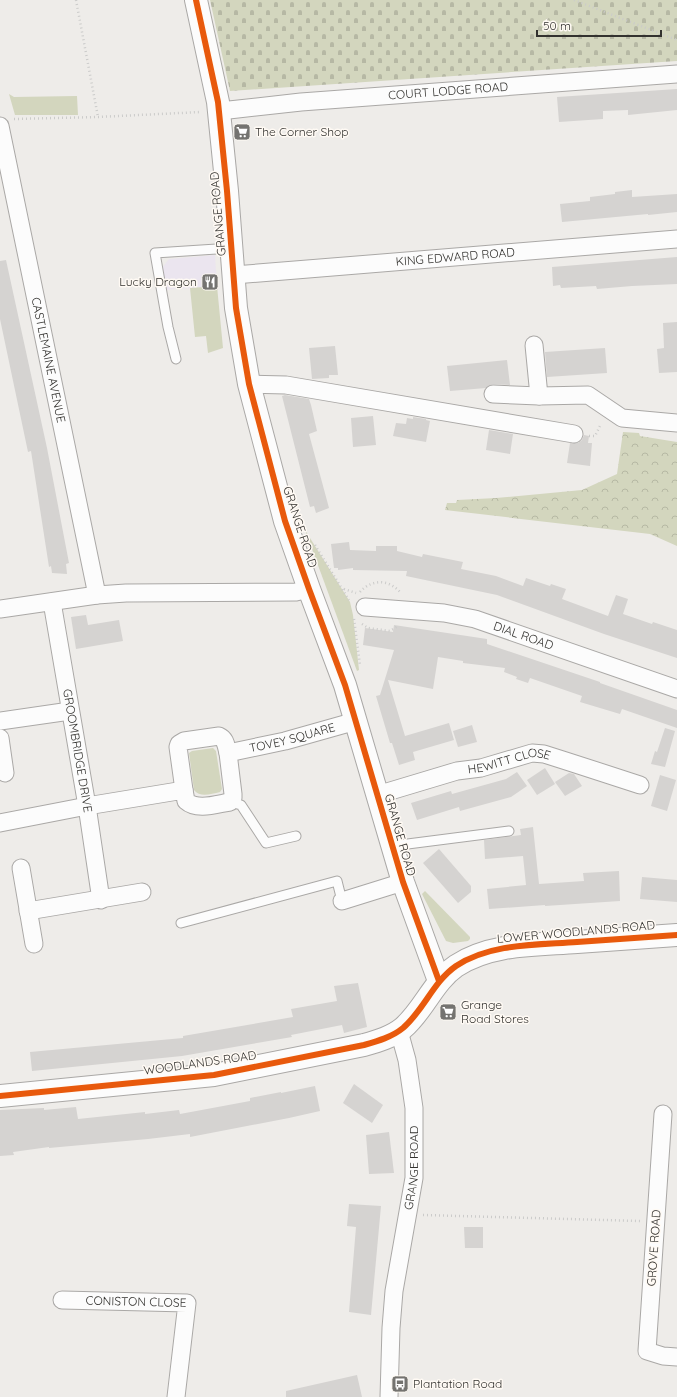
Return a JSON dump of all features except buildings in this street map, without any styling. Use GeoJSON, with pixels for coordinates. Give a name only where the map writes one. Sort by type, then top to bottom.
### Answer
{"type":"FeatureCollection","features":[{"type":"Feature","properties":{"kind":"street","name":"GRANGE ROAD"},"geometry":{"type":"LineString","coordinates":[[196,0],[220,111],[237,314],[249,384],[282,510],[309,589],[345,685],[402,882],[439,981]]}},
{"type":"Feature","properties":{"kind":"street","name":"COURT LODGE ROAD"},"geometry":{"type":"LineString","coordinates":[[220,111],[301,102],[677,74]]}},
{"type":"Feature","properties":{"kind":"street","name":"CASTLEMAINE AVENUE"},"geometry":{"type":"LineString","coordinates":[[4,122],[96,595]]}},
{"type":"Feature","properties":{"kind":"street","name":"KING EDWARD ROAD"},"geometry":{"type":"LineString","coordinates":[[234,275],[677,239]]}},
{"type":"Feature","properties":{"kind":"street"},"geometry":{"type":"LineString","coordinates":[[534,345],[539,396]]}},
{"type":"Feature","properties":{"kind":"street"},"geometry":{"type":"LineString","coordinates":[[249,384],[286,386],[574,434]]}},
{"type":"Feature","properties":{"kind":"street"},"geometry":{"type":"LineString","coordinates":[[493,394],[539,396],[588,395],[622,418],[677,423]]}},
{"type":"Feature","properties":{"kind":"street"},"geometry":{"type":"LineString","coordinates":[[0,609],[96,595],[296,592],[309,589]]}},
{"type":"Feature","properties":{"kind":"street","name":"GROOMBRIDGE DRIVE"},"geometry":{"type":"LineString","coordinates":[[52,602],[87,806],[101,900]]}},
{"type":"Feature","properties":{"kind":"street","name":"DIAL ROAD"},"geometry":{"type":"LineString","coordinates":[[357,604],[444,613],[475,618],[677,689]]}},
{"type":"Feature","properties":{"kind":"street"},"geometry":{"type":"LineString","coordinates":[[0,721],[70,711]]}},
{"type":"Feature","properties":{"kind":"street","name":"TOVEY SQUARE"},"geometry":{"type":"LineString","coordinates":[[228,753],[282,742],[356,721]]}},
{"type":"Feature","properties":{"kind":"street"},"geometry":{"type":"LineString","coordinates":[[219,736],[223,738],[225,740],[228,753],[233,798],[230,802],[193,806],[186,801],[184,790],[178,747],[179,744],[184,741],[219,736]]}},
{"type":"Feature","properties":{"kind":"street"},"geometry":{"type":"LineString","coordinates":[[0,738],[5,773]]}},
{"type":"Feature","properties":{"kind":"street","name":"HEWITT CLOSE"},"geometry":{"type":"LineString","coordinates":[[377,794],[456,771],[481,768],[532,753],[544,754],[566,760],[640,785]]}},
{"type":"Feature","properties":{"kind":"street"},"geometry":{"type":"LineString","coordinates":[[0,823],[87,806],[184,790]]}},
{"type":"Feature","properties":{"kind":"street"},"geometry":{"type":"LineString","coordinates":[[21,868],[34,944]]}},
{"type":"Feature","properties":{"kind":"street"},"geometry":{"type":"LineString","coordinates":[[342,900],[402,882]]}},
{"type":"Feature","properties":{"kind":"street"},"geometry":{"type":"LineString","coordinates":[[28,911],[142,892]]}},
{"type":"Feature","properties":{"kind":"street","name":"LOWER WOODLANDS ROAD"},"geometry":{"type":"LineString","coordinates":[[439,981],[447,973],[461,964],[476,956],[496,950],[544,944],[677,935]]}},
{"type":"Feature","properties":{"kind":"street"},"geometry":{"type":"LineString","coordinates":[[399,1031],[414,1016],[439,981]]}},
{"type":"Feature","properties":{"kind":"street","name":"GRANGE ROAD"},"geometry":{"type":"LineString","coordinates":[[389,1397],[394,1290],[414,1178],[414,1108],[407,1060],[399,1031]]}},
{"type":"Feature","properties":{"kind":"street","name":"WOODLANDS ROAD"},"geometry":{"type":"LineString","coordinates":[[0,1096],[224,1073],[364,1046],[399,1031]]}},
{"type":"Feature","properties":{"kind":"street","name":"GROVE ROAD"},"geometry":{"type":"LineString","coordinates":[[663,1114],[647,1351],[663,1356],[677,1356]]}},
{"type":"Feature","properties":{"kind":"street","name":"CONISTON CLOSE"},"geometry":{"type":"LineString","coordinates":[[62,1300],[187,1303],[176,1397]]}},
{"type":"Feature","properties":{"kind":"lane"},"geometry":{"type":"LineString","coordinates":[[176,359],[168,327],[155,253],[232,248]]}},
{"type":"Feature","properties":{"kind":"lane"},"geometry":{"type":"LineString","coordinates":[[230,802],[240,805],[266,843],[296,836]]}},
{"type":"Feature","properties":{"kind":"lane"},"geometry":{"type":"LineString","coordinates":[[392,846],[509,831]]}},
{"type":"Feature","properties":{"kind":"lane"},"geometry":{"type":"LineString","coordinates":[[181,923],[337,881],[342,900]]}},
{"type":"Feature","properties":{"kind":"path"},"geometry":{"type":"LineString","coordinates":[[76,0],[98,117]]}},
{"type":"Feature","properties":{"kind":"path"},"geometry":{"type":"LineString","coordinates":[[574,0],[677,40]]}},
{"type":"Feature","properties":{"kind":"path"},"geometry":{"type":"LineString","coordinates":[[4,122],[220,111]]}},
{"type":"Feature","properties":{"kind":"path"},"geometry":{"type":"LineString","coordinates":[[574,434],[595,436],[608,409]]}},
{"type":"Feature","properties":{"kind":"path"},"geometry":{"type":"LineString","coordinates":[[314,544],[343,589],[357,604],[358,657]]}},
{"type":"Feature","properties":{"kind":"path"},"geometry":{"type":"LineString","coordinates":[[343,589],[357,604]]}},
{"type":"Feature","properties":{"kind":"path"},"geometry":{"type":"LineString","coordinates":[[408,1214],[656,1222]]}},
{"type":"Feature","properties":{"kind":"shaded area"},"geometry":{"type":"Polygon","coordinates":[[[215,255],[217,286],[164,290],[162,268],[169,259],[215,255]]]}},
{"type":"Feature","properties":{"kind":"green space"},"geometry":{"type":"Polygon","coordinates":[[[210,0],[677,0],[677,61],[230,91],[210,0]]]}},
{"type":"Feature","properties":{"kind":"green space"},"geometry":{"type":"Polygon","coordinates":[[[9,94],[14,97],[77,96],[78,115],[15,115],[9,94]]]}},
{"type":"Feature","properties":{"kind":"green space"},"geometry":{"type":"Polygon","coordinates":[[[217,286],[223,348],[208,353],[206,336],[195,337],[190,288],[217,286]]]}},
{"type":"Feature","properties":{"kind":"green space"},"geometry":{"type":"Polygon","coordinates":[[[623,432],[639,433],[640,436],[677,442],[677,546],[650,534],[445,510],[447,503],[456,503],[457,500],[582,490],[617,474],[623,432]]]}},
{"type":"Feature","properties":{"kind":"green space"},"geometry":{"type":"Polygon","coordinates":[[[305,530],[350,602],[353,615],[359,670],[357,671],[305,530]]]}},
{"type":"Feature","properties":{"kind":"green space"},"geometry":{"type":"Polygon","coordinates":[[[213,748],[216,751],[222,789],[220,792],[202,795],[194,790],[189,753],[192,751],[213,748]]]}},
{"type":"Feature","properties":{"kind":"green space"},"geometry":{"type":"Polygon","coordinates":[[[425,891],[470,937],[468,941],[453,943],[446,941],[422,894],[425,891]]]}},
{"type":"Feature","properties":{"kind":"cycle path"},"geometry":{"type":"LineString","coordinates":[[196,0],[218,102],[227,191],[236,308],[249,384],[285,521],[345,685],[403,882],[439,981]]}},
{"type":"Feature","properties":{"kind":"cycle path"},"geometry":{"type":"LineString","coordinates":[[0,1096],[214,1075],[364,1045],[390,1036],[403,1028],[417,1013],[441,980],[448,973],[456,966],[470,958],[484,953],[515,946],[677,935]]}},
{"type":"Feature","properties":{"kind":"place","name":"The Corner Shop"},"geometry":{"type":"Point","coordinates":[242,132]}},
{"type":"Feature","properties":{"kind":"place","name":"Lucky Dragon"},"geometry":{"type":"Point","coordinates":[210,282]}},
{"type":"Feature","properties":{"kind":"place","name":"Grange Road Stores"},"geometry":{"type":"Point","coordinates":[448,1012]}},
{"type":"Feature","properties":{"kind":"place","name":"Plantation Road"},"geometry":{"type":"Point","coordinates":[400,1384]}}]}
